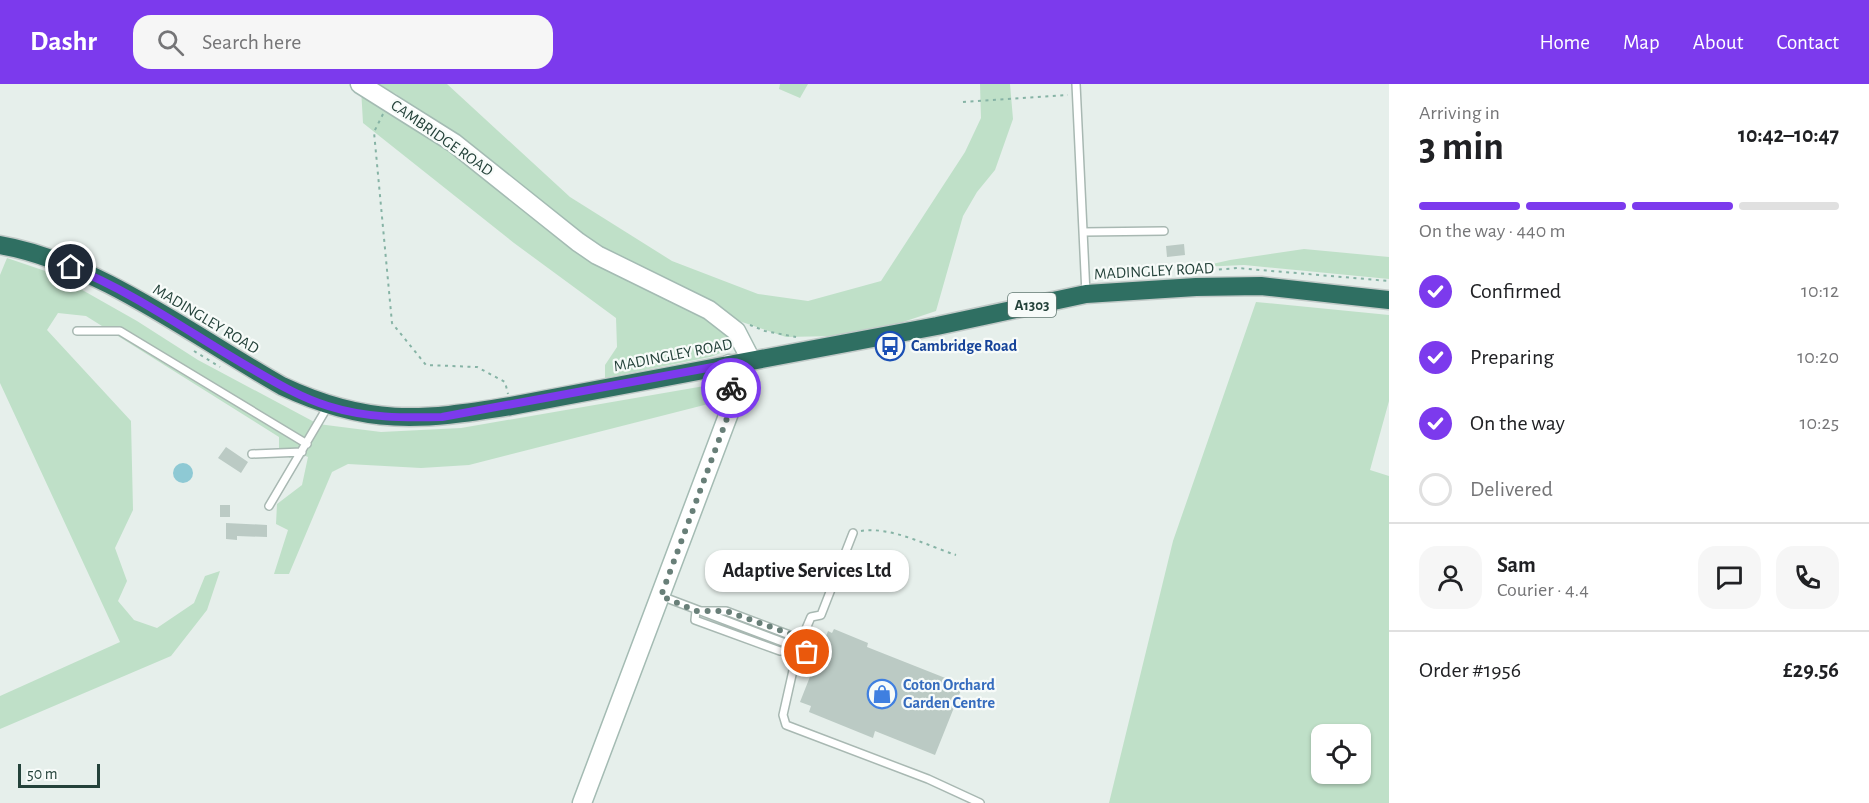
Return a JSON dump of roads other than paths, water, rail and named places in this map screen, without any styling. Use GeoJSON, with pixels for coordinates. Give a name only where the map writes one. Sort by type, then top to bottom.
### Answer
{"type":"FeatureCollection","features":[{"type":"Feature","properties":{"kind":"highway","name":"MADINGLEY ROAD"},"geometry":{"type":"LineString","coordinates":[[0,245],[38,254],[88,274],[282,386],[328,406],[364,415],[397,418],[442,417],[511,406],[937,326],[1086,294],[1196,287],[1261,286],[1389,300]]}},
{"type":"Feature","properties":{"kind":"street","name":"CAMBRIDGE ROAD"},"geometry":{"type":"LineString","coordinates":[[360,84],[454,143],[597,255],[709,310],[736,331],[751,360]]}},
{"type":"Feature","properties":{"kind":"street"},"geometry":{"type":"LineString","coordinates":[[582,803],[729,413],[732,383],[729,364]]}},
{"type":"Feature","properties":{"kind":"lane"},"geometry":{"type":"LineString","coordinates":[[1076,84],[1086,294]]}},
{"type":"Feature","properties":{"kind":"lane"},"geometry":{"type":"LineString","coordinates":[[1084,232],[1164,231]]}},
{"type":"Feature","properties":{"kind":"lane"},"geometry":{"type":"LineString","coordinates":[[77,331],[120,331],[308,444]]}},
{"type":"Feature","properties":{"kind":"lane"},"geometry":{"type":"LineString","coordinates":[[269,506],[308,444],[328,406]]}},
{"type":"Feature","properties":{"kind":"lane"},"geometry":{"type":"LineString","coordinates":[[252,454],[302,452]]}},
{"type":"Feature","properties":{"kind":"lane"},"geometry":{"type":"LineString","coordinates":[[788,648],[799,638],[811,617],[822,615],[853,533]]}},
{"type":"Feature","properties":{"kind":"lane"},"geometry":{"type":"LineString","coordinates":[[661,596],[788,648],[796,657]]}},
{"type":"Feature","properties":{"kind":"lane"},"geometry":{"type":"LineString","coordinates":[[696,611],[726,611],[799,638],[808,646],[807,652],[796,657]]}},
{"type":"Feature","properties":{"kind":"lane"},"geometry":{"type":"LineString","coordinates":[[796,657],[783,715],[786,724],[928,779],[980,803]]}},
{"type":"Feature","properties":{"kind":"water"},"geometry":{"type":"Polygon","coordinates":[[[183,463],[190,466],[193,473],[190,480],[183,483],[176,480],[173,473],[176,466],[183,463]]]}},
{"type":"Feature","properties":{"kind":"place","name":"Cambridge Road"},"geometry":{"type":"Point","coordinates":[890,346]}},
{"type":"Feature","properties":{"kind":"place","name":"Adaptive Services Ltd"},"geometry":{"type":"Point","coordinates":[807,652]}},
{"type":"Feature","properties":{"kind":"place","name":"Coton Orchard Garden Centre"},"geometry":{"type":"Point","coordinates":[882,694]}}]}
